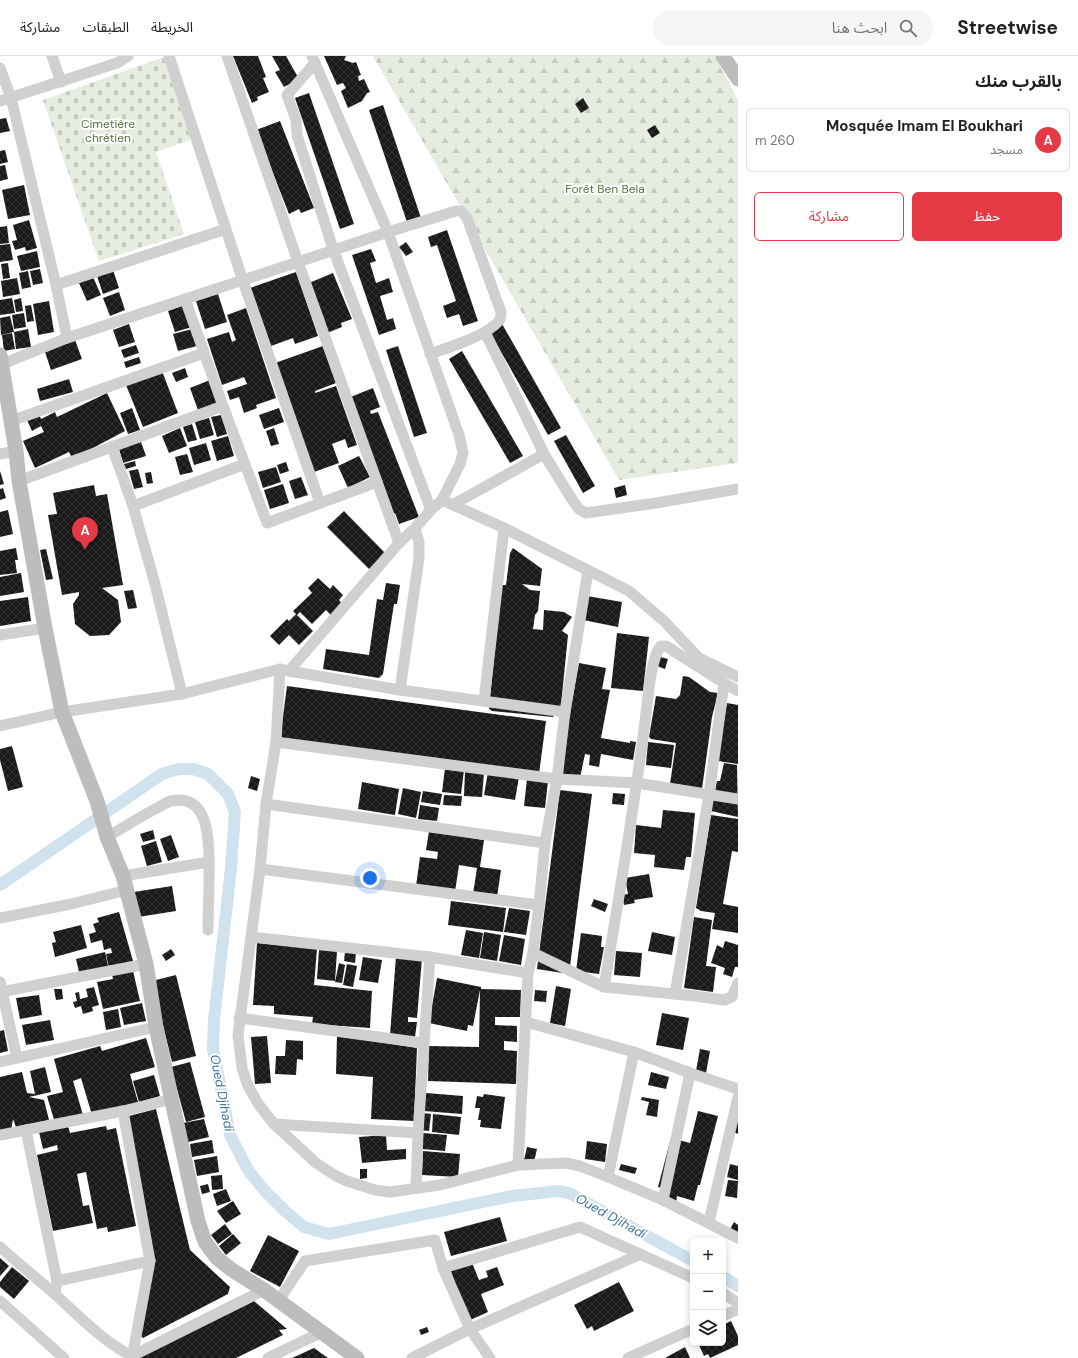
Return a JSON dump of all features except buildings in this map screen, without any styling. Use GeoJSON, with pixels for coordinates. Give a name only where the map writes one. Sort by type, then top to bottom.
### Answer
{"type":"FeatureCollection","features":[{"type":"Feature","properties":{"kind":"street"},"geometry":{"type":"LineString","coordinates":[[52,56],[61,82]]}},
{"type":"Feature","properties":{"kind":"street"},"geometry":{"type":"LineString","coordinates":[[5,100],[61,82],[116,59],[128,56]]}},
{"type":"Feature","properties":{"kind":"street"},"geometry":{"type":"LineString","coordinates":[[169,56],[243,280],[320,503]]}},
{"type":"Feature","properties":{"kind":"street"},"geometry":{"type":"LineString","coordinates":[[227,56],[298,262],[399,543]]}},
{"type":"Feature","properties":{"kind":"street"},"geometry":{"type":"LineString","coordinates":[[723,56],[738,79]]}},
{"type":"Feature","properties":{"kind":"street"},"geometry":{"type":"LineString","coordinates":[[430,510],[333,249],[297,135],[296,120],[287,95],[314,60],[388,232],[459,435],[463,453],[460,464],[442,500],[430,510],[415,528],[399,543],[285,670],[266,804],[260,869],[239,1018],[238,1035],[242,1068],[248,1086],[259,1105],[274,1124],[316,1163],[336,1176],[375,1190],[396,1191],[440,1185],[518,1165],[566,1164],[580,1166],[663,1200],[738,1238]]}},
{"type":"Feature","properties":{"kind":"street"},"geometry":{"type":"LineString","coordinates":[[0,68],[5,100],[56,285],[67,338]]}},
{"type":"Feature","properties":{"kind":"street"},"geometry":{"type":"LineString","coordinates":[[357,1358],[279,1300],[232,1270],[217,1258],[205,1242],[198,1221],[173,1099],[156,1027],[146,964],[125,883],[62,712],[45,628],[19,481],[16,451],[1,362],[67,338],[298,262],[333,249],[456,211],[461,211],[467,218],[502,312],[501,317],[499,321],[485,332],[465,342],[430,354]]}},
{"type":"Feature","properties":{"kind":"street"},"geometry":{"type":"LineString","coordinates":[[56,285],[226,229]]}},
{"type":"Feature","properties":{"kind":"street"},"geometry":{"type":"LineString","coordinates":[[185,299],[267,523],[377,482]]}},
{"type":"Feature","properties":{"kind":"street"},"geometry":{"type":"LineString","coordinates":[[485,332],[544,454],[573,502],[586,513],[656,503],[738,488]]}},
{"type":"Feature","properties":{"kind":"street"},"geometry":{"type":"LineString","coordinates":[[11,421],[204,353]]}},
{"type":"Feature","properties":{"kind":"street"},"geometry":{"type":"LineString","coordinates":[[19,481],[223,406]]}},
{"type":"Feature","properties":{"kind":"street"},"geometry":{"type":"LineString","coordinates":[[112,447],[133,506],[155,584],[182,694]]}},
{"type":"Feature","properties":{"kind":"street"},"geometry":{"type":"LineString","coordinates":[[0,454],[16,451]]}},
{"type":"Feature","properties":{"kind":"street"},"geometry":{"type":"LineString","coordinates":[[454,504],[544,454]]}},
{"type":"Feature","properties":{"kind":"street"},"geometry":{"type":"LineString","coordinates":[[133,506],[245,464]]}},
{"type":"Feature","properties":{"kind":"street"},"geometry":{"type":"LineString","coordinates":[[442,500],[454,504],[504,528],[629,591],[664,620],[700,658],[738,677]]}},
{"type":"Feature","properties":{"kind":"street"},"geometry":{"type":"LineString","coordinates":[[400,690],[419,558],[419,542],[415,528]]}},
{"type":"Feature","properties":{"kind":"street"},"geometry":{"type":"LineString","coordinates":[[484,701],[504,528]]}},
{"type":"Feature","properties":{"kind":"street"},"geometry":{"type":"LineString","coordinates":[[518,1165],[528,973],[539,905],[545,843],[557,779],[565,712],[588,571]]}},
{"type":"Feature","properties":{"kind":"street"},"geometry":{"type":"LineString","coordinates":[[0,635],[45,628]]}},
{"type":"Feature","properties":{"kind":"street"},"geometry":{"type":"LineString","coordinates":[[604,988],[638,783],[647,703],[654,659],[658,649],[662,646],[666,646],[724,684],[738,691]]}},
{"type":"Feature","properties":{"kind":"street"},"geometry":{"type":"LineString","coordinates":[[0,726],[62,712],[182,694],[285,670],[400,690],[565,712]]}},
{"type":"Feature","properties":{"kind":"street"},"geometry":{"type":"LineString","coordinates":[[675,994],[709,795],[724,684]]}},
{"type":"Feature","properties":{"kind":"street"},"geometry":{"type":"LineString","coordinates":[[276,742],[557,779],[638,783],[738,799]]}},
{"type":"Feature","properties":{"kind":"street"},"geometry":{"type":"LineString","coordinates":[[106,832],[170,802],[186,800],[192,803],[201,813],[206,825],[210,858],[208,930]]}},
{"type":"Feature","properties":{"kind":"street"},"geometry":{"type":"LineString","coordinates":[[266,804],[545,843]]}},
{"type":"Feature","properties":{"kind":"street"},"geometry":{"type":"LineString","coordinates":[[0,918],[71,904],[125,883],[209,862]]}},
{"type":"Feature","properties":{"kind":"street"},"geometry":{"type":"LineString","coordinates":[[260,869],[539,905]]}},
{"type":"Feature","properties":{"kind":"street"},"geometry":{"type":"LineString","coordinates":[[251,937],[430,957],[528,973]]}},
{"type":"Feature","properties":{"kind":"street"},"geometry":{"type":"LineString","coordinates":[[532,953],[604,988],[724,1000],[732,997],[738,983]]}},
{"type":"Feature","properties":{"kind":"street"},"geometry":{"type":"LineString","coordinates":[[416,1188],[423,1044],[430,957]]}},
{"type":"Feature","properties":{"kind":"street"},"geometry":{"type":"LineString","coordinates":[[17,1058],[1,989],[146,964]]}},
{"type":"Feature","properties":{"kind":"street"},"geometry":{"type":"LineString","coordinates":[[239,1018],[423,1044]]}},
{"type":"Feature","properties":{"kind":"street"},"geometry":{"type":"LineString","coordinates":[[526,1022],[634,1052],[738,1089]]}},
{"type":"Feature","properties":{"kind":"street"},"geometry":{"type":"LineString","coordinates":[[0,1062],[156,1027]]}},
{"type":"Feature","properties":{"kind":"street"},"geometry":{"type":"LineString","coordinates":[[608,1177],[634,1052]]}},
{"type":"Feature","properties":{"kind":"street"},"geometry":{"type":"LineString","coordinates":[[663,1200],[690,1073]]}},
{"type":"Feature","properties":{"kind":"street"},"geometry":{"type":"LineString","coordinates":[[709,1222],[738,1097]]}},
{"type":"Feature","properties":{"kind":"street"},"geometry":{"type":"LineString","coordinates":[[0,1135],[123,1111],[173,1099]]}},
{"type":"Feature","properties":{"kind":"street"},"geometry":{"type":"LineString","coordinates":[[123,1111],[150,1261],[132,1357]]}},
{"type":"Feature","properties":{"kind":"street"},"geometry":{"type":"LineString","coordinates":[[274,1124],[418,1133]]}},
{"type":"Feature","properties":{"kind":"street"},"geometry":{"type":"LineString","coordinates":[[26,1130],[57,1281],[55,1294]]}},
{"type":"Feature","properties":{"kind":"street"},"geometry":{"type":"LineString","coordinates":[[443,1268],[580,1227],[690,1277]]}},
{"type":"Feature","properties":{"kind":"street"},"geometry":{"type":"LineString","coordinates":[[279,1300],[305,1261],[435,1240],[443,1268],[470,1329],[490,1358]]}},
{"type":"Feature","properties":{"kind":"street"},"geometry":{"type":"LineString","coordinates":[[0,1248],[55,1294],[106,1340],[132,1357]]}},
{"type":"Feature","properties":{"kind":"street"},"geometry":{"type":"LineString","coordinates":[[412,1358],[470,1329],[641,1254]]}},
{"type":"Feature","properties":{"kind":"street"},"geometry":{"type":"LineString","coordinates":[[57,1281],[150,1261]]}},
{"type":"Feature","properties":{"kind":"street"},"geometry":{"type":"LineString","coordinates":[[132,1357],[264,1290]]}},
{"type":"Feature","properties":{"kind":"street"},"geometry":{"type":"LineString","coordinates":[[726,1295],[738,1303]]}},
{"type":"Feature","properties":{"kind":"street"},"geometry":{"type":"LineString","coordinates":[[0,1301],[64,1358]]}},
{"type":"Feature","properties":{"kind":"street"},"geometry":{"type":"LineString","coordinates":[[726,1315],[738,1309]]}},
{"type":"Feature","properties":{"kind":"street"},"geometry":{"type":"LineString","coordinates":[[628,1358],[690,1330]]}},
{"type":"Feature","properties":{"kind":"street"},"geometry":{"type":"LineString","coordinates":[[268,1358],[322,1332]]}},
{"type":"Feature","properties":{"kind":"green space","name":"Forêt Ben Bela"},"geometry":{"type":"Polygon","coordinates":[[[373,56],[715,56],[738,100],[738,463],[619,480],[373,56]]]}},
{"type":"Feature","properties":{"kind":"green space","name":"Cimetière chrétien"},"geometry":{"type":"Polygon","coordinates":[[[164,57],[193,139],[156,152],[184,234],[99,261],[43,100],[164,57]]]}},
{"type":"Feature","properties":{"kind":"waterway","name":"Oued Djihadi"},"geometry":{"type":"LineString","coordinates":[[0,885],[162,774],[179,769],[193,769],[208,774],[228,794],[235,812],[231,868],[214,1020],[213,1049],[230,1135],[248,1170],[264,1190],[304,1227],[329,1234],[512,1196],[558,1191],[569,1193],[690,1259]]}},
{"type":"Feature","properties":{"kind":"waterway","name":"Oued Djihadi"},"geometry":{"type":"LineString","coordinates":[[726,1279],[738,1286]]}},
{"type":"Feature","properties":{"kind":"place","name":"Mosquée Imam El Boukhari"},"geometry":{"type":"Point","coordinates":[85,550]}}]}
